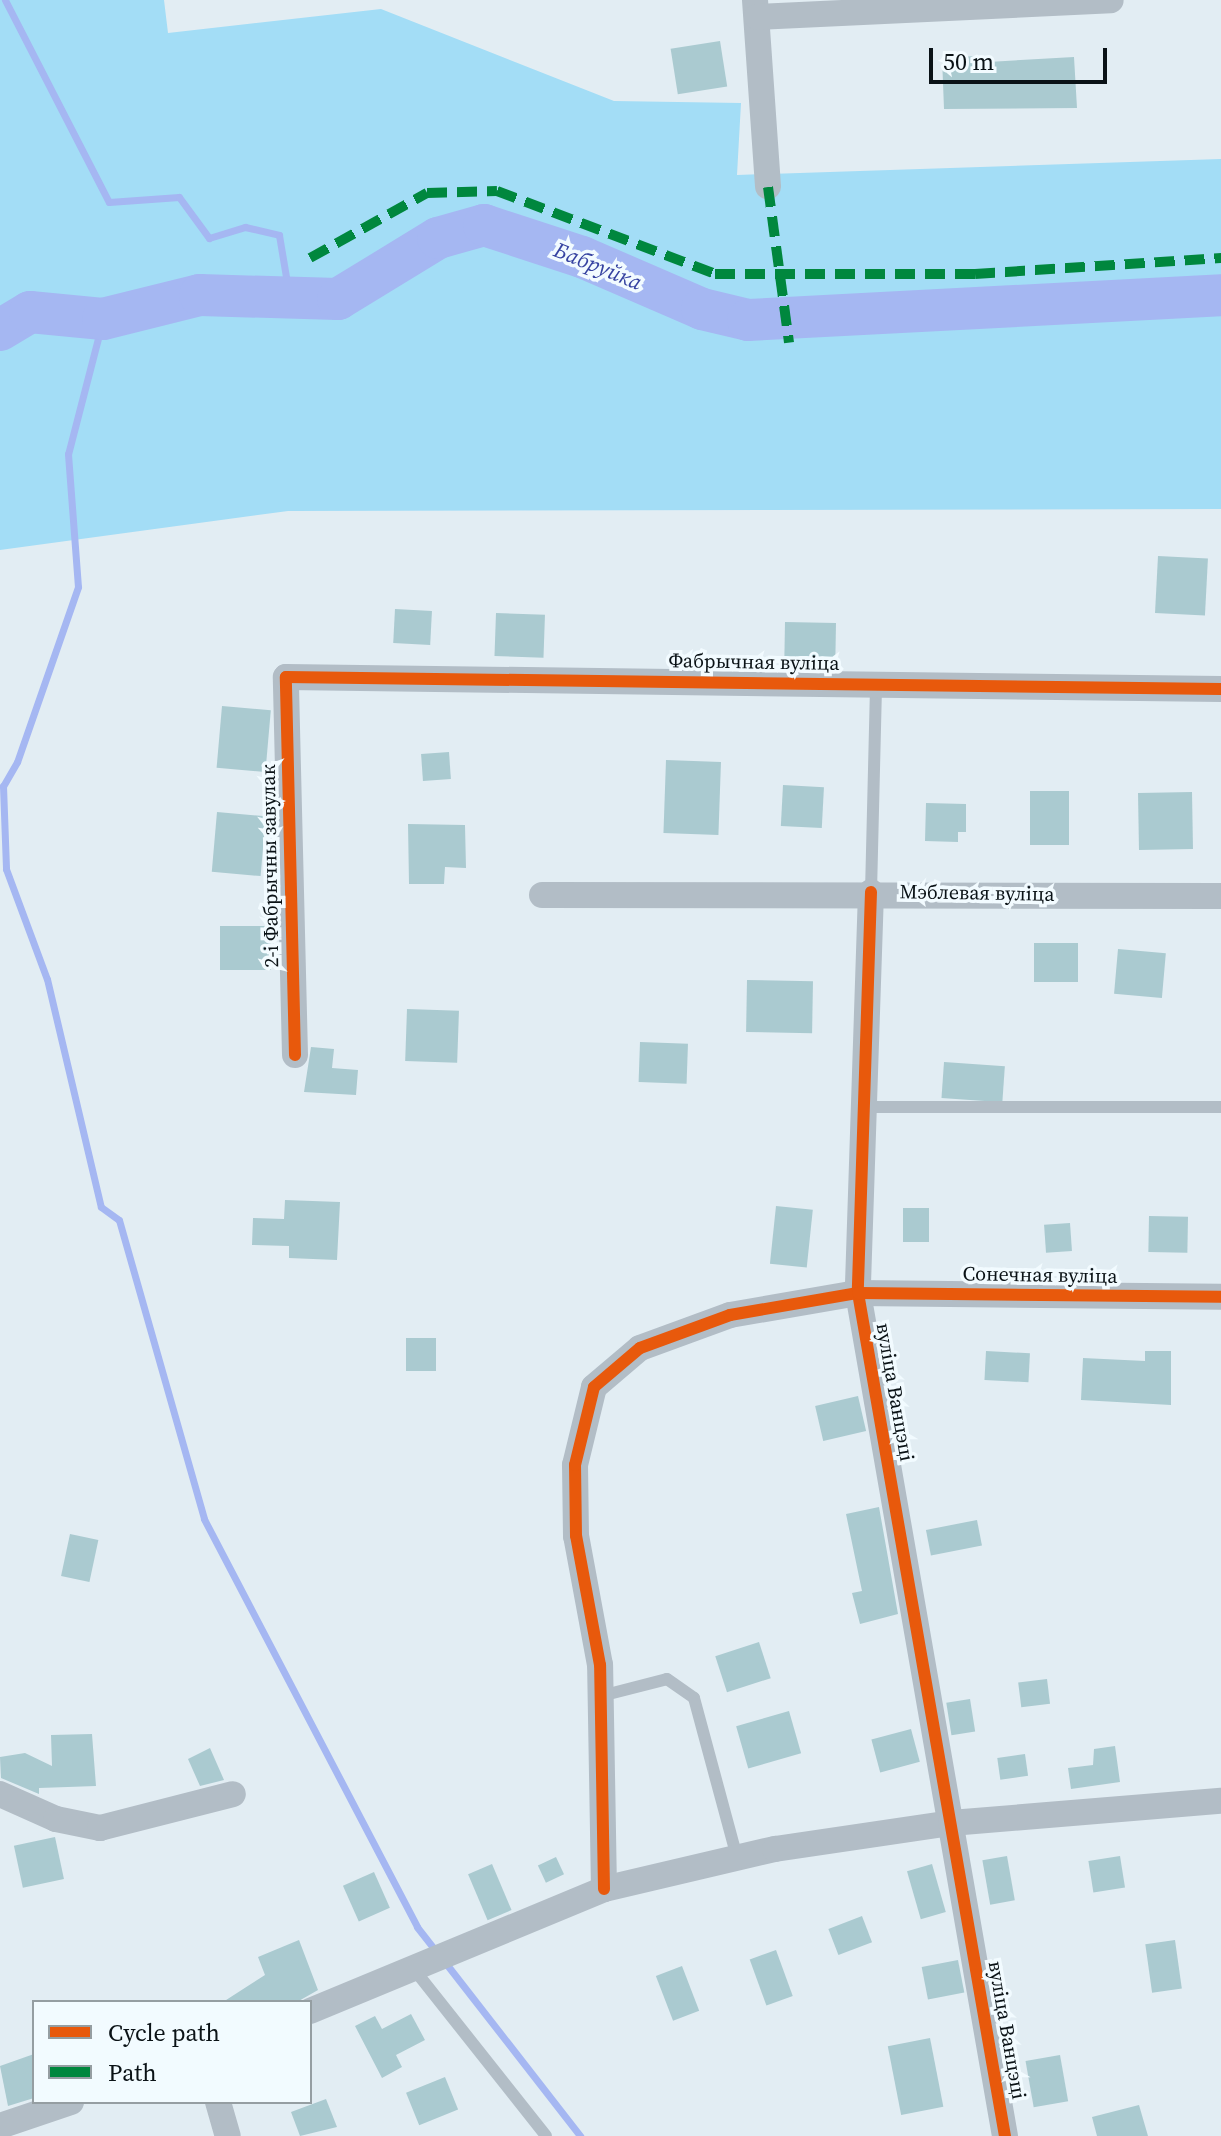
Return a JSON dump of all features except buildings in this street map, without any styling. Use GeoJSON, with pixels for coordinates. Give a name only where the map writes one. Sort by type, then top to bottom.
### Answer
{"type":"FeatureCollection","features":[{"type":"Feature","properties":{"kind":"street"},"geometry":{"type":"LineString","coordinates":[[768,187],[756,8],[1111,0]]}},
{"type":"Feature","properties":{"kind":"street","name":"Фабрычная вуліца"},"geometry":{"type":"LineString","coordinates":[[286,677],[1221,689]]}},
{"type":"Feature","properties":{"kind":"street","name":"2-і Фабрычны завулак"},"geometry":{"type":"LineString","coordinates":[[286,677],[295,1055]]}},
{"type":"Feature","properties":{"kind":"street","name":"Мэблевая вуліца"},"geometry":{"type":"LineString","coordinates":[[542,895],[871,892],[1221,896]]}},
{"type":"Feature","properties":{"kind":"street","name":"вуліца Ванцэці"},"geometry":{"type":"LineString","coordinates":[[871,892],[858,1293],[1005,2136]]}},
{"type":"Feature","properties":{"kind":"street"},"geometry":{"type":"LineString","coordinates":[[604,1889],[600,1665],[576,1536],[575,1465],[594,1387],[640,1348],[730,1315],[858,1293]]}},
{"type":"Feature","properties":{"kind":"street","name":"Сонечная вуліца"},"geometry":{"type":"LineString","coordinates":[[858,1293],[1221,1297]]}},
{"type":"Feature","properties":{"kind":"street"},"geometry":{"type":"LineString","coordinates":[[0,1794],[56,1819],[100,1828],[233,1794]]}},
{"type":"Feature","properties":{"kind":"street"},"geometry":{"type":"LineString","coordinates":[[312,2010],[604,1889],[737,1857],[951,1823],[1221,1801]]}},
{"type":"Feature","properties":{"kind":"street"},"geometry":{"type":"LineString","coordinates":[[0,2126],[65,2104]]}},
{"type":"Feature","properties":{"kind":"street"},"geometry":{"type":"LineString","coordinates":[[219,2104],[228,2136]]}},
{"type":"Feature","properties":{"kind":"lane"},"geometry":{"type":"LineString","coordinates":[[871,892],[876,684]]}},
{"type":"Feature","properties":{"kind":"lane"},"geometry":{"type":"LineString","coordinates":[[864,1107],[1221,1107]]}},
{"type":"Feature","properties":{"kind":"lane"},"geometry":{"type":"LineString","coordinates":[[601,1696],[667,1679],[694,1698],[737,1857]]}},
{"type":"Feature","properties":{"kind":"lane"},"geometry":{"type":"LineString","coordinates":[[419,1966],[546,2136]]}},
{"type":"Feature","properties":{"kind":"shaded area"},"geometry":{"type":"Polygon","coordinates":[[[0,0],[164,0],[168,33],[381,9],[614,101],[741,103],[737,175],[1221,159],[1221,509],[288,511],[0,550],[0,0]]]}},
{"type":"Feature","properties":{"kind":"waterway"},"geometry":{"type":"LineString","coordinates":[[5,0],[109,202],[179,197],[209,238],[245,227],[279,235],[290,301]]}},
{"type":"Feature","properties":{"kind":"waterway","name":"Бабруйка"},"geometry":{"type":"LineString","coordinates":[[0,330],[30,312],[103,319],[200,295],[338,299],[438,238],[484,225],[582,257],[702,309],[748,320],[1221,295]]}},
{"type":"Feature","properties":{"kind":"waterway"},"geometry":{"type":"LineString","coordinates":[[103,319],[68,454],[78,587],[17,762],[3,786],[6,869],[47,979],[101,1207],[119,1220],[204,1519],[417,1927],[436,1951]]}},
{"type":"Feature","properties":{"kind":"waterway"},"geometry":{"type":"LineString","coordinates":[[444,1961],[580,2136]]}},
{"type":"Feature","properties":{"kind":"marked path"},"geometry":{"type":"LineString","coordinates":[[768,187],[789,343]]}},
{"type":"Feature","properties":{"kind":"marked path"},"geometry":{"type":"LineString","coordinates":[[310,258],[427,193],[497,191],[715,274],[975,274],[1221,258]]}},
{"type":"Feature","properties":{"kind":"cycle path"},"geometry":{"type":"LineString","coordinates":[[295,1055],[286,677],[1221,689]]}},
{"type":"Feature","properties":{"kind":"cycle path"},"geometry":{"type":"LineString","coordinates":[[871,892],[858,1293],[1005,2136]]}},
{"type":"Feature","properties":{"kind":"cycle path"},"geometry":{"type":"LineString","coordinates":[[604,1889],[600,1665],[576,1536],[575,1465],[594,1387],[640,1348],[730,1315],[858,1293],[1221,1297]]}}]}
